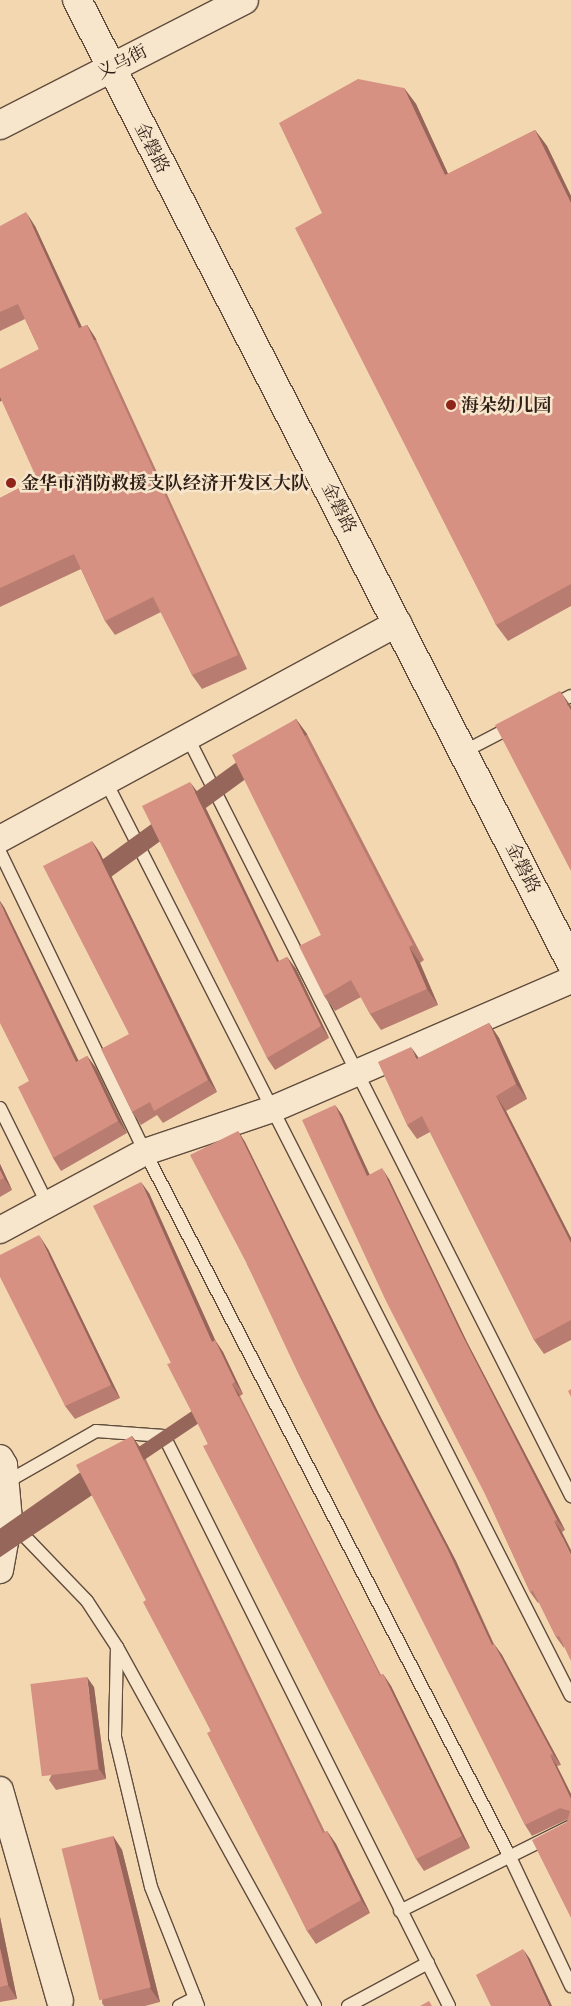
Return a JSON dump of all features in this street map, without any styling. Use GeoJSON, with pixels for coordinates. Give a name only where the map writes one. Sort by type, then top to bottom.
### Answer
{"type":"FeatureCollection","features":[{"type":"Feature","properties":{"kind":"street","name":"金磐路"},"geometry":{"type":"LineString","coordinates":[[77,0],[464,751],[571,963]]}},
{"type":"Feature","properties":{"kind":"street","name":"义乌街"},"geometry":{"type":"LineString","coordinates":[[0,125],[244,0]]}},
{"type":"Feature","properties":{"kind":"street"},"geometry":{"type":"LineString","coordinates":[[0,839],[398,623]]}},
{"type":"Feature","properties":{"kind":"street"},"geometry":{"type":"LineString","coordinates":[[0,1230],[47,1203],[145,1152],[273,1110],[571,980]]}},
{"type":"Feature","properties":{"kind":"street"},"geometry":{"type":"LineString","coordinates":[[0,1570],[9,1520],[3,1471]]}},
{"type":"Feature","properties":{"kind":"street"},"geometry":{"type":"LineString","coordinates":[[0,1790],[58,2004]]}},
{"type":"Feature","properties":{"kind":"lane"},"geometry":{"type":"LineString","coordinates":[[464,751],[571,696]]}},
{"type":"Feature","properties":{"kind":"lane"},"geometry":{"type":"LineString","coordinates":[[187,736],[571,1496]]}},
{"type":"Feature","properties":{"kind":"lane"},"geometry":{"type":"LineString","coordinates":[[106,782],[571,1696]]}},
{"type":"Feature","properties":{"kind":"lane"},"geometry":{"type":"LineString","coordinates":[[0,852],[145,1152],[510,1857],[571,1986]]}},
{"type":"Feature","properties":{"kind":"lane"},"geometry":{"type":"LineString","coordinates":[[0,1108],[47,1203]]}},
{"type":"Feature","properties":{"kind":"lane"},"geometry":{"type":"LineString","coordinates":[[3,1471],[96,1431],[164,1436],[449,2006]]}},
{"type":"Feature","properties":{"kind":"lane"},"geometry":{"type":"LineString","coordinates":[[9,1520],[87,1602],[117,1647],[316,2006]]}},
{"type":"Feature","properties":{"kind":"lane"},"geometry":{"type":"LineString","coordinates":[[117,1647],[115,1737],[151,1887],[196,2002],[179,2006]]}},
{"type":"Feature","properties":{"kind":"lane"},"geometry":{"type":"LineString","coordinates":[[400,1911],[571,1826]]}},
{"type":"Feature","properties":{"kind":"lane"},"geometry":{"type":"LineString","coordinates":[[348,2006],[428,1963]]}},
{"type":"Feature","properties":{"kind":"building"},"geometry":{"type":"Polygon","coordinates":[[[358,79],[404,88],[445,175],[535,130],[571,203],[571,584],[496,625],[295,228],[322,213],[279,123],[358,79]]]}},
{"type":"Feature","properties":{"kind":"building"},"geometry":{"type":"Polygon","coordinates":[[[26,212],[79,328],[87,325],[238,655],[192,675],[153,597],[105,621],[74,554],[0,588],[0,498],[37,479],[0,397],[0,369],[39,349],[18,304],[0,312],[0,226],[26,212]]]}},
{"type":"Feature","properties":{"kind":"building"},"geometry":{"type":"Polygon","coordinates":[[[560,691],[571,711],[571,871],[495,725],[560,691]]]}},
{"type":"Feature","properties":{"kind":"building"},"geometry":{"type":"Polygon","coordinates":[[[296,719],[413,945],[409,947],[427,989],[370,1014],[351,980],[324,996],[299,946],[321,935],[232,755],[296,719]]]}},
{"type":"Feature","properties":{"kind":"building"},"geometry":{"type":"Polygon","coordinates":[[[190,782],[277,962],[287,957],[321,1026],[267,1058],[142,806],[190,782]]]}},
{"type":"Feature","properties":{"kind":"building"},"geometry":{"type":"Polygon","coordinates":[[[92,841],[208,1080],[154,1111],[150,1102],[132,1112],[101,1049],[129,1034],[43,866],[92,841]]]}},
{"type":"Feature","properties":{"kind":"building"},"geometry":{"type":"Polygon","coordinates":[[[0,903],[76,1062],[87,1056],[118,1121],[53,1158],[18,1087],[29,1081],[0,1023],[0,903]]]}},
{"type":"Feature","properties":{"kind":"building"},"geometry":{"type":"Polygon","coordinates":[[[489,1023],[516,1084],[496,1096],[571,1243],[571,1320],[534,1340],[422,1116],[407,1125],[378,1062],[411,1047],[416,1059],[489,1023]]]}},
{"type":"Feature","properties":{"kind":"building"},"geometry":{"type":"Polygon","coordinates":[[[335,1105],[367,1176],[382,1168],[460,1331],[557,1520],[554,1521],[571,1555],[571,1661],[559,1636],[556,1637],[533,1591],[530,1592],[488,1500],[386,1301],[302,1120],[335,1105]]]}},
{"type":"Feature","properties":{"kind":"building"},"geometry":{"type":"Polygon","coordinates":[[[238,1131],[371,1403],[448,1550],[492,1645],[494,1644],[553,1754],[550,1755],[571,1799],[571,1918],[532,1840],[567,1822],[570,1811],[560,1808],[525,1825],[298,1373],[247,1264],[190,1155],[238,1131]]]}},
{"type":"Feature","properties":{"kind":"building"},"geometry":{"type":"Polygon","coordinates":[[[0,1170],[4,1178],[0,1180],[0,1170]]]}},
{"type":"Feature","properties":{"kind":"building"},"geometry":{"type":"Polygon","coordinates":[[[141,1182],[212,1342],[215,1340],[235,1382],[232,1384],[380,1676],[383,1674],[462,1836],[416,1859],[203,1446],[208,1444],[167,1364],[171,1363],[93,1206],[141,1182]]]}},
{"type":"Feature","properties":{"kind":"building"},"geometry":{"type":"Polygon","coordinates":[[[39,1235],[111,1385],[65,1406],[0,1277],[0,1255],[39,1235]]]}},
{"type":"Feature","properties":{"kind":"building"},"geometry":{"type":"Polygon","coordinates":[[[132,1436],[323,1833],[327,1831],[361,1900],[307,1931],[207,1733],[211,1731],[143,1602],[146,1600],[76,1465],[132,1436]]]}},
{"type":"Feature","properties":{"kind":"building"},"geometry":{"type":"Polygon","coordinates":[[[87,1677],[98,1769],[42,1776],[30,1684],[87,1677]]]}},
{"type":"Feature","properties":{"kind":"building"},"geometry":{"type":"Polygon","coordinates":[[[113,1836],[151,1987],[99,2000],[62,1849],[113,1836]]]}},
{"type":"Feature","properties":{"kind":"building"},"geometry":{"type":"Polygon","coordinates":[[[0,1948],[8,1985],[0,1987],[0,1948]]]}},
{"type":"Feature","properties":{"kind":"building"},"geometry":{"type":"Polygon","coordinates":[[[523,1949],[549,2006],[491,2006],[476,1975],[523,1949]]]}},
{"type":"Feature","properties":{"kind":"building"},"geometry":{"type":"Polygon","coordinates":[[[429,2001],[432,2006],[420,2006],[429,2001]]]}},
{"type":"Feature","properties":{"kind":"place","name":"海朵幼儿园"},"geometry":{"type":"Point","coordinates":[451,405]}},
{"type":"Feature","properties":{"kind":"place","name":"金华市消防救援支队经济开发区大队"},"geometry":{"type":"Point","coordinates":[11,483]}}]}
